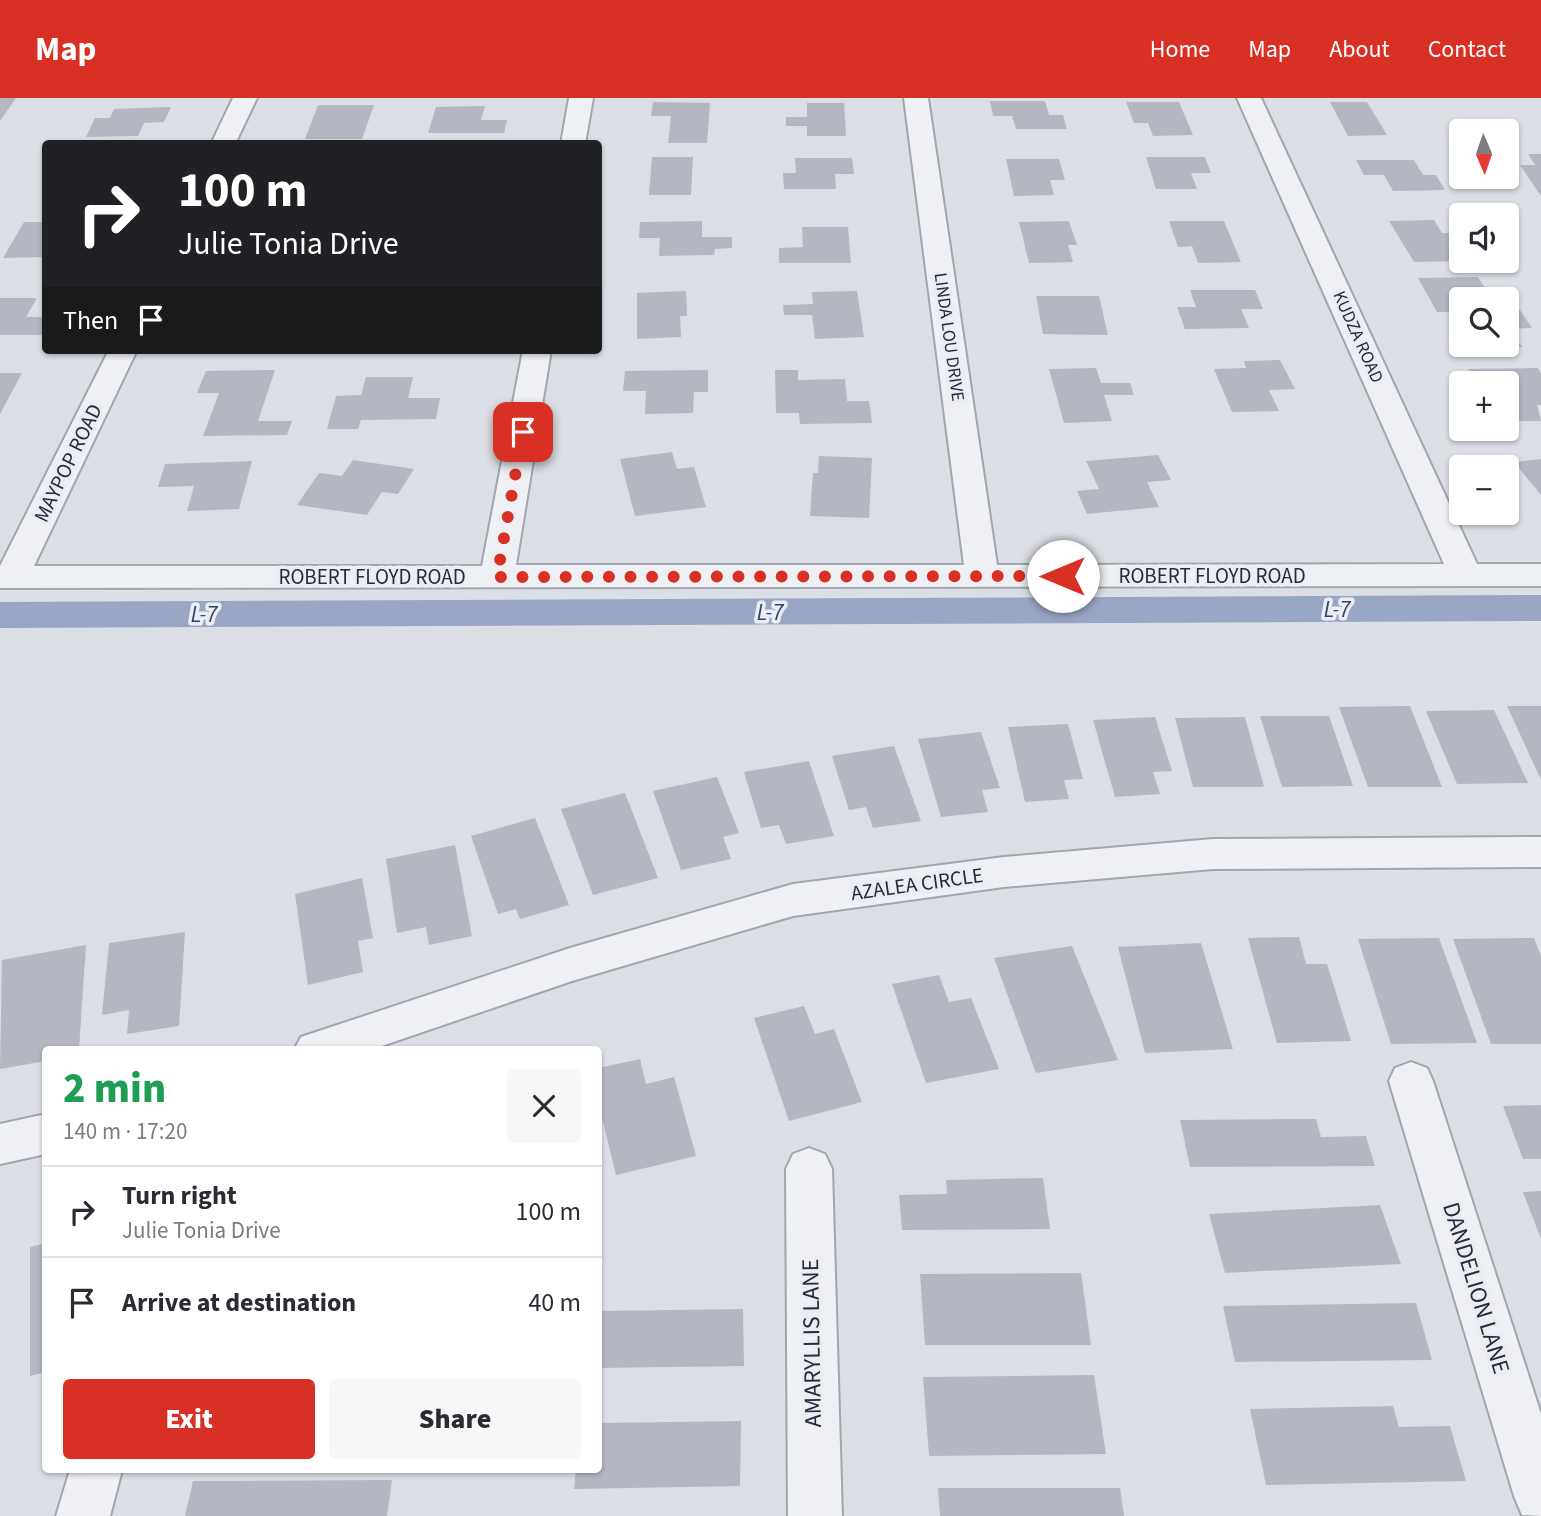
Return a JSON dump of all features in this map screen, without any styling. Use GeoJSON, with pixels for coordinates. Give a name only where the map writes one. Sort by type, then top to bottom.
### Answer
{"type":"FeatureCollection","features":[{"type":"Feature","properties":{"kind":"street"},"geometry":{"type":"LineString","coordinates":[[225,140],[245,98]]}},
{"type":"Feature","properties":{"kind":"street"},"geometry":{"type":"LineString","coordinates":[[574,140],[581,98]]}},
{"type":"Feature","properties":{"kind":"street","name":"LINDA LOU DRIVE"},"geometry":{"type":"LineString","coordinates":[[916,98],[982,576]]}},
{"type":"Feature","properties":{"kind":"street","name":"KUDZA ROAD"},"geometry":{"type":"LineString","coordinates":[[1250,98],[1466,576]]}},
{"type":"Feature","properties":{"kind":"street","name":"MAYPOP ROAD"},"geometry":{"type":"LineString","coordinates":[[6,577],[121,354]]}},
{"type":"Feature","properties":{"kind":"street"},"geometry":{"type":"LineString","coordinates":[[497,577],[536,354]]}},
{"type":"Feature","properties":{"kind":"street","name":"ROBERT FLOYD ROAD"},"geometry":{"type":"LineString","coordinates":[[6,577],[1541,575]]}},
{"type":"Feature","properties":{"kind":"street","name":"AZALEA CIRCLE"},"geometry":{"type":"LineString","coordinates":[[328,1046],[570,965],[793,900],[1004,872],[1213,854],[1541,852]]}},
{"type":"Feature","properties":{"kind":"street","name":"DANDELION LANE"},"geometry":{"type":"LineString","coordinates":[[1411,1081],[1541,1496]]}},
{"type":"Feature","properties":{"kind":"street"},"geometry":{"type":"LineString","coordinates":[[0,1144],[42,1135]]}},
{"type":"Feature","properties":{"kind":"street","name":"AMARYLLIS LANE"},"geometry":{"type":"LineString","coordinates":[[809,1169],[815,1516]]}},
{"type":"Feature","properties":{"kind":"street"},"geometry":{"type":"LineString","coordinates":[[83,1516],[95,1473]]}},
{"type":"Feature","properties":{"kind":"building"},"geometry":{"type":"Polygon","coordinates":[[[0,98],[16,98],[0,121],[0,98]]]}},
{"type":"Feature","properties":{"kind":"building"},"geometry":{"type":"Polygon","coordinates":[[[990,101],[1045,101],[1049,115],[1063,115],[1067,129],[1016,129],[1012,116],[993,116],[990,101]]]}},
{"type":"Feature","properties":{"kind":"building"},"geometry":{"type":"Polygon","coordinates":[[[653,102],[710,103],[707,143],[668,143],[671,116],[651,116],[653,102]]]}},
{"type":"Feature","properties":{"kind":"building"},"geometry":{"type":"Polygon","coordinates":[[[1126,102],[1179,102],[1193,135],[1153,136],[1148,123],[1134,123],[1126,102]]]}},
{"type":"Feature","properties":{"kind":"building"},"geometry":{"type":"Polygon","coordinates":[[[1330,102],[1367,102],[1387,135],[1348,136],[1330,102]]]}},
{"type":"Feature","properties":{"kind":"building"},"geometry":{"type":"Polygon","coordinates":[[[807,103],[844,103],[846,136],[807,136],[807,126],[786,126],[786,117],[807,117],[807,103]]]}},
{"type":"Feature","properties":{"kind":"building"},"geometry":{"type":"Polygon","coordinates":[[[318,105],[374,105],[362,139],[305,139],[318,105]]]}},
{"type":"Feature","properties":{"kind":"building"},"geometry":{"type":"Polygon","coordinates":[[[485,106],[481,120],[507,120],[504,133],[428,133],[436,107],[485,106]]]}},
{"type":"Feature","properties":{"kind":"building"},"geometry":{"type":"Polygon","coordinates":[[[171,107],[164,122],[144,123],[138,136],[86,137],[95,118],[110,118],[114,109],[171,107]]]}},
{"type":"Feature","properties":{"kind":"building"},"geometry":{"type":"Polygon","coordinates":[[[1528,154],[1541,154],[1541,196],[1520,165],[1535,165],[1528,154]]]}},
{"type":"Feature","properties":{"kind":"building"},"geometry":{"type":"Polygon","coordinates":[[[652,157],[693,157],[691,195],[649,195],[652,157]]]}},
{"type":"Feature","properties":{"kind":"building"},"geometry":{"type":"Polygon","coordinates":[[[1146,157],[1205,157],[1211,173],[1191,173],[1197,189],[1156,189],[1146,157]]]}},
{"type":"Feature","properties":{"kind":"building"},"geometry":{"type":"Polygon","coordinates":[[[795,158],[852,158],[854,174],[835,174],[836,189],[784,189],[783,173],[796,173],[795,158]]]}},
{"type":"Feature","properties":{"kind":"building"},"geometry":{"type":"Polygon","coordinates":[[[1006,159],[1059,159],[1065,180],[1050,180],[1054,195],[1014,196],[1006,159]]]}},
{"type":"Feature","properties":{"kind":"building"},"geometry":{"type":"Polygon","coordinates":[[[1356,160],[1414,160],[1423,175],[1436,175],[1445,190],[1393,191],[1384,175],[1364,175],[1356,160]]]}},
{"type":"Feature","properties":{"kind":"building"},"geometry":{"type":"Polygon","coordinates":[[[1434,220],[1442,233],[1449,233],[1449,261],[1414,262],[1389,221],[1434,220]]]}},
{"type":"Feature","properties":{"kind":"building"},"geometry":{"type":"Polygon","coordinates":[[[702,221],[702,237],[732,237],[732,248],[715,249],[714,255],[659,256],[660,238],[639,238],[640,222],[702,221]]]}},
{"type":"Feature","properties":{"kind":"building"},"geometry":{"type":"Polygon","coordinates":[[[1069,221],[1077,245],[1068,245],[1073,262],[1029,263],[1019,222],[1069,221]]]}},
{"type":"Feature","properties":{"kind":"building"},"geometry":{"type":"Polygon","coordinates":[[[1169,221],[1224,221],[1241,262],[1198,263],[1192,246],[1178,247],[1169,221]]]}},
{"type":"Feature","properties":{"kind":"building"},"geometry":{"type":"Polygon","coordinates":[[[24,222],[42,222],[42,257],[3,258],[24,222]]]}},
{"type":"Feature","properties":{"kind":"building"},"geometry":{"type":"Polygon","coordinates":[[[802,227],[848,227],[851,263],[779,263],[779,248],[803,247],[802,227]]]}},
{"type":"Feature","properties":{"kind":"building"},"geometry":{"type":"Polygon","coordinates":[[[1478,277],[1484,287],[1449,287],[1449,312],[1437,312],[1418,278],[1478,277]]]}},
{"type":"Feature","properties":{"kind":"building"},"geometry":{"type":"Polygon","coordinates":[[[1190,290],[1255,290],[1263,309],[1241,309],[1249,328],[1185,329],[1177,307],[1196,307],[1190,290]]]}},
{"type":"Feature","properties":{"kind":"building"},"geometry":{"type":"Polygon","coordinates":[[[686,291],[687,316],[680,316],[681,337],[637,339],[637,293],[686,291]]]}},
{"type":"Feature","properties":{"kind":"building"},"geometry":{"type":"Polygon","coordinates":[[[857,291],[864,337],[815,339],[812,315],[784,315],[783,305],[813,304],[812,292],[857,291]]]}},
{"type":"Feature","properties":{"kind":"building"},"geometry":{"type":"Polygon","coordinates":[[[1036,296],[1099,296],[1108,335],[1043,334],[1036,296]]]}},
{"type":"Feature","properties":{"kind":"building"},"geometry":{"type":"Polygon","coordinates":[[[0,298],[37,298],[26,317],[42,317],[42,335],[0,335],[0,298]]]}},
{"type":"Feature","properties":{"kind":"building"},"geometry":{"type":"Polygon","coordinates":[[[1519,310],[1520,310],[1532,328],[1519,329],[1519,310]]]}},
{"type":"Feature","properties":{"kind":"building"},"geometry":{"type":"Polygon","coordinates":[[[1280,360],[1295,389],[1269,390],[1279,411],[1232,412],[1214,369],[1246,368],[1244,361],[1280,360]]]}},
{"type":"Feature","properties":{"kind":"building"},"geometry":{"type":"Polygon","coordinates":[[[1096,368],[1101,383],[1130,383],[1134,395],[1104,395],[1112,421],[1064,423],[1049,369],[1096,368]]]}},
{"type":"Feature","properties":{"kind":"building"},"geometry":{"type":"Polygon","coordinates":[[[1538,368],[1541,374],[1541,405],[1537,405],[1541,421],[1519,421],[1519,371],[1468,369],[1538,368]]]}},
{"type":"Feature","properties":{"kind":"building"},"geometry":{"type":"Polygon","coordinates":[[[275,370],[258,421],[292,421],[287,435],[203,436],[219,393],[197,393],[206,371],[275,370]]]}},
{"type":"Feature","properties":{"kind":"building"},"geometry":{"type":"Polygon","coordinates":[[[708,370],[708,392],[694,392],[693,413],[645,414],[646,391],[623,391],[625,371],[708,370]]]}},
{"type":"Feature","properties":{"kind":"building"},"geometry":{"type":"Polygon","coordinates":[[[775,370],[798,370],[798,380],[845,379],[847,401],[869,401],[872,423],[800,424],[799,413],[776,413],[775,370]]]}},
{"type":"Feature","properties":{"kind":"building"},"geometry":{"type":"Polygon","coordinates":[[[0,373],[22,373],[0,414],[0,373]]]}},
{"type":"Feature","properties":{"kind":"building"},"geometry":{"type":"Polygon","coordinates":[[[366,377],[413,377],[408,398],[440,398],[436,419],[361,420],[358,429],[327,429],[336,396],[361,395],[366,377]]]}},
{"type":"Feature","properties":{"kind":"building"},"geometry":{"type":"Polygon","coordinates":[[[672,452],[677,469],[694,467],[706,507],[635,516],[620,459],[672,452]]]}},
{"type":"Feature","properties":{"kind":"building"},"geometry":{"type":"Polygon","coordinates":[[[1158,455],[1171,480],[1147,482],[1159,507],[1087,514],[1077,491],[1099,489],[1086,461],[1158,455]]]}},
{"type":"Feature","properties":{"kind":"building"},"geometry":{"type":"Polygon","coordinates":[[[819,456],[872,458],[869,518],[810,516],[813,473],[818,473],[819,456]]]}},
{"type":"Feature","properties":{"kind":"building"},"geometry":{"type":"Polygon","coordinates":[[[1541,459],[1541,495],[1519,468],[1519,461],[1541,459]]]}},
{"type":"Feature","properties":{"kind":"building"},"geometry":{"type":"Polygon","coordinates":[[[353,460],[414,469],[398,494],[382,492],[367,515],[297,505],[319,473],[342,476],[353,460]]]}},
{"type":"Feature","properties":{"kind":"building"},"geometry":{"type":"Polygon","coordinates":[[[252,461],[239,509],[187,511],[194,486],[158,487],[165,464],[252,461]]]}},
{"type":"Feature","properties":{"kind":"building"},"geometry":{"type":"Polygon","coordinates":[[[1410,706],[1442,787],[1368,787],[1339,707],[1410,706]]]}},
{"type":"Feature","properties":{"kind":"building"},"geometry":{"type":"Polygon","coordinates":[[[1507,706],[1541,706],[1541,780],[1507,706]]]}},
{"type":"Feature","properties":{"kind":"building"},"geometry":{"type":"Polygon","coordinates":[[[1494,710],[1528,783],[1457,784],[1426,711],[1494,710]]]}},
{"type":"Feature","properties":{"kind":"building"},"geometry":{"type":"Polygon","coordinates":[[[1260,716],[1329,716],[1353,786],[1282,787],[1260,716]]]}},
{"type":"Feature","properties":{"kind":"building"},"geometry":{"type":"Polygon","coordinates":[[[1155,717],[1172,771],[1153,772],[1160,794],[1115,797],[1093,720],[1155,717]]]}},
{"type":"Feature","properties":{"kind":"building"},"geometry":{"type":"Polygon","coordinates":[[[1245,717],[1264,787],[1193,787],[1175,718],[1245,717]]]}},
{"type":"Feature","properties":{"kind":"building"},"geometry":{"type":"Polygon","coordinates":[[[1068,724],[1083,779],[1064,780],[1069,799],[1025,802],[1008,727],[1068,724]]]}},
{"type":"Feature","properties":{"kind":"building"},"geometry":{"type":"Polygon","coordinates":[[[981,732],[1000,788],[982,790],[988,812],[941,817],[918,739],[981,732]]]}},
{"type":"Feature","properties":{"kind":"building"},"geometry":{"type":"Polygon","coordinates":[[[894,746],[921,821],[873,828],[866,807],[849,810],[832,756],[894,746]]]}},
{"type":"Feature","properties":{"kind":"building"},"geometry":{"type":"Polygon","coordinates":[[[809,761],[834,836],[786,844],[779,825],[761,828],[744,772],[809,761]]]}},
{"type":"Feature","properties":{"kind":"building"},"geometry":{"type":"Polygon","coordinates":[[[717,777],[739,833],[723,837],[731,859],[681,870],[653,791],[717,777]]]}},
{"type":"Feature","properties":{"kind":"building"},"geometry":{"type":"Polygon","coordinates":[[[625,793],[658,878],[593,895],[561,809],[625,793]]]}},
{"type":"Feature","properties":{"kind":"building"},"geometry":{"type":"Polygon","coordinates":[[[535,818],[569,905],[520,919],[516,909],[498,914],[471,836],[535,818]]]}},
{"type":"Feature","properties":{"kind":"building"},"geometry":{"type":"Polygon","coordinates":[[[455,845],[472,936],[429,945],[426,927],[397,933],[386,859],[455,845]]]}},
{"type":"Feature","properties":{"kind":"building"},"geometry":{"type":"Polygon","coordinates":[[[362,878],[373,938],[358,941],[363,972],[308,985],[295,894],[362,878]]]}},
{"type":"Feature","properties":{"kind":"building"},"geometry":{"type":"Polygon","coordinates":[[[185,932],[179,1026],[127,1034],[129,1010],[102,1015],[109,943],[185,932]]]}},
{"type":"Feature","properties":{"kind":"building"},"geometry":{"type":"Polygon","coordinates":[[[1299,937],[1306,964],[1327,964],[1351,1041],[1277,1043],[1248,938],[1299,937]]]}},
{"type":"Feature","properties":{"kind":"building"},"geometry":{"type":"Polygon","coordinates":[[[1439,938],[1477,1043],[1391,1044],[1358,939],[1439,938]]]}},
{"type":"Feature","properties":{"kind":"building"},"geometry":{"type":"Polygon","coordinates":[[[1534,938],[1541,956],[1541,1044],[1491,1044],[1453,939],[1534,938]]]}},
{"type":"Feature","properties":{"kind":"building"},"geometry":{"type":"Polygon","coordinates":[[[1201,943],[1233,1049],[1145,1053],[1118,947],[1201,943]]]}},
{"type":"Feature","properties":{"kind":"building"},"geometry":{"type":"Polygon","coordinates":[[[86,945],[79,1046],[42,1046],[42,1062],[0,1069],[2,960],[86,945]]]}},
{"type":"Feature","properties":{"kind":"building"},"geometry":{"type":"Polygon","coordinates":[[[1072,946],[1118,1060],[1036,1073],[994,958],[1072,946]]]}},
{"type":"Feature","properties":{"kind":"building"},"geometry":{"type":"Polygon","coordinates":[[[939,975],[949,1002],[971,998],[999,1069],[926,1083],[892,984],[939,975]]]}},
{"type":"Feature","properties":{"kind":"building"},"geometry":{"type":"Polygon","coordinates":[[[804,1006],[815,1034],[834,1029],[862,1102],[789,1121],[754,1018],[804,1006]]]}},
{"type":"Feature","properties":{"kind":"building"},"geometry":{"type":"Polygon","coordinates":[[[640,1059],[646,1084],[674,1077],[696,1156],[616,1175],[602,1117],[602,1067],[640,1059]]]}},
{"type":"Feature","properties":{"kind":"building"},"geometry":{"type":"Polygon","coordinates":[[[1541,1105],[1541,1159],[1523,1159],[1503,1106],[1541,1105]]]}},
{"type":"Feature","properties":{"kind":"building"},"geometry":{"type":"Polygon","coordinates":[[[1316,1119],[1321,1137],[1366,1136],[1375,1166],[1190,1167],[1180,1120],[1316,1119]]]}},
{"type":"Feature","properties":{"kind":"building"},"geometry":{"type":"Polygon","coordinates":[[[1043,1178],[1050,1229],[902,1230],[899,1195],[947,1194],[946,1180],[1043,1178]]]}},
{"type":"Feature","properties":{"kind":"building"},"geometry":{"type":"Polygon","coordinates":[[[1541,1191],[1541,1239],[1523,1192],[1541,1191]]]}},
{"type":"Feature","properties":{"kind":"building"},"geometry":{"type":"Polygon","coordinates":[[[1380,1205],[1401,1264],[1225,1273],[1209,1214],[1380,1205]]]}},
{"type":"Feature","properties":{"kind":"building"},"geometry":{"type":"Polygon","coordinates":[[[42,1244],[42,1373],[30,1376],[30,1247],[42,1244]]]}},
{"type":"Feature","properties":{"kind":"building"},"geometry":{"type":"Polygon","coordinates":[[[1081,1273],[1091,1345],[925,1345],[920,1274],[1081,1273]]]}},
{"type":"Feature","properties":{"kind":"building"},"geometry":{"type":"Polygon","coordinates":[[[1416,1303],[1432,1360],[1235,1362],[1223,1306],[1416,1303]]]}},
{"type":"Feature","properties":{"kind":"building"},"geometry":{"type":"Polygon","coordinates":[[[743,1309],[744,1366],[602,1368],[602,1311],[743,1309]]]}},
{"type":"Feature","properties":{"kind":"building"},"geometry":{"type":"Polygon","coordinates":[[[1094,1375],[1106,1454],[929,1456],[923,1377],[1094,1375]]]}},
{"type":"Feature","properties":{"kind":"building"},"geometry":{"type":"Polygon","coordinates":[[[1393,1406],[1399,1427],[1450,1426],[1466,1481],[1266,1485],[1250,1409],[1393,1406]]]}},
{"type":"Feature","properties":{"kind":"building"},"geometry":{"type":"Polygon","coordinates":[[[741,1421],[740,1486],[574,1489],[576,1473],[602,1473],[602,1423],[741,1421]]]}},
{"type":"Feature","properties":{"kind":"building"},"geometry":{"type":"Polygon","coordinates":[[[392,1480],[387,1516],[185,1516],[193,1481],[392,1480]]]}},
{"type":"Feature","properties":{"kind":"building"},"geometry":{"type":"Polygon","coordinates":[[[938,1488],[1120,1488],[1124,1516],[940,1516],[938,1488]]]}},
{"type":"Feature","properties":{"kind":"waterway","name":"L-7"},"geometry":{"type":"LineString","coordinates":[[0,615],[1541,608]]}},
{"type":"Feature","properties":{"kind":"route"},"geometry":{"type":"LineString","coordinates":[[523,432],[497,577],[1063,576]]}}]}
